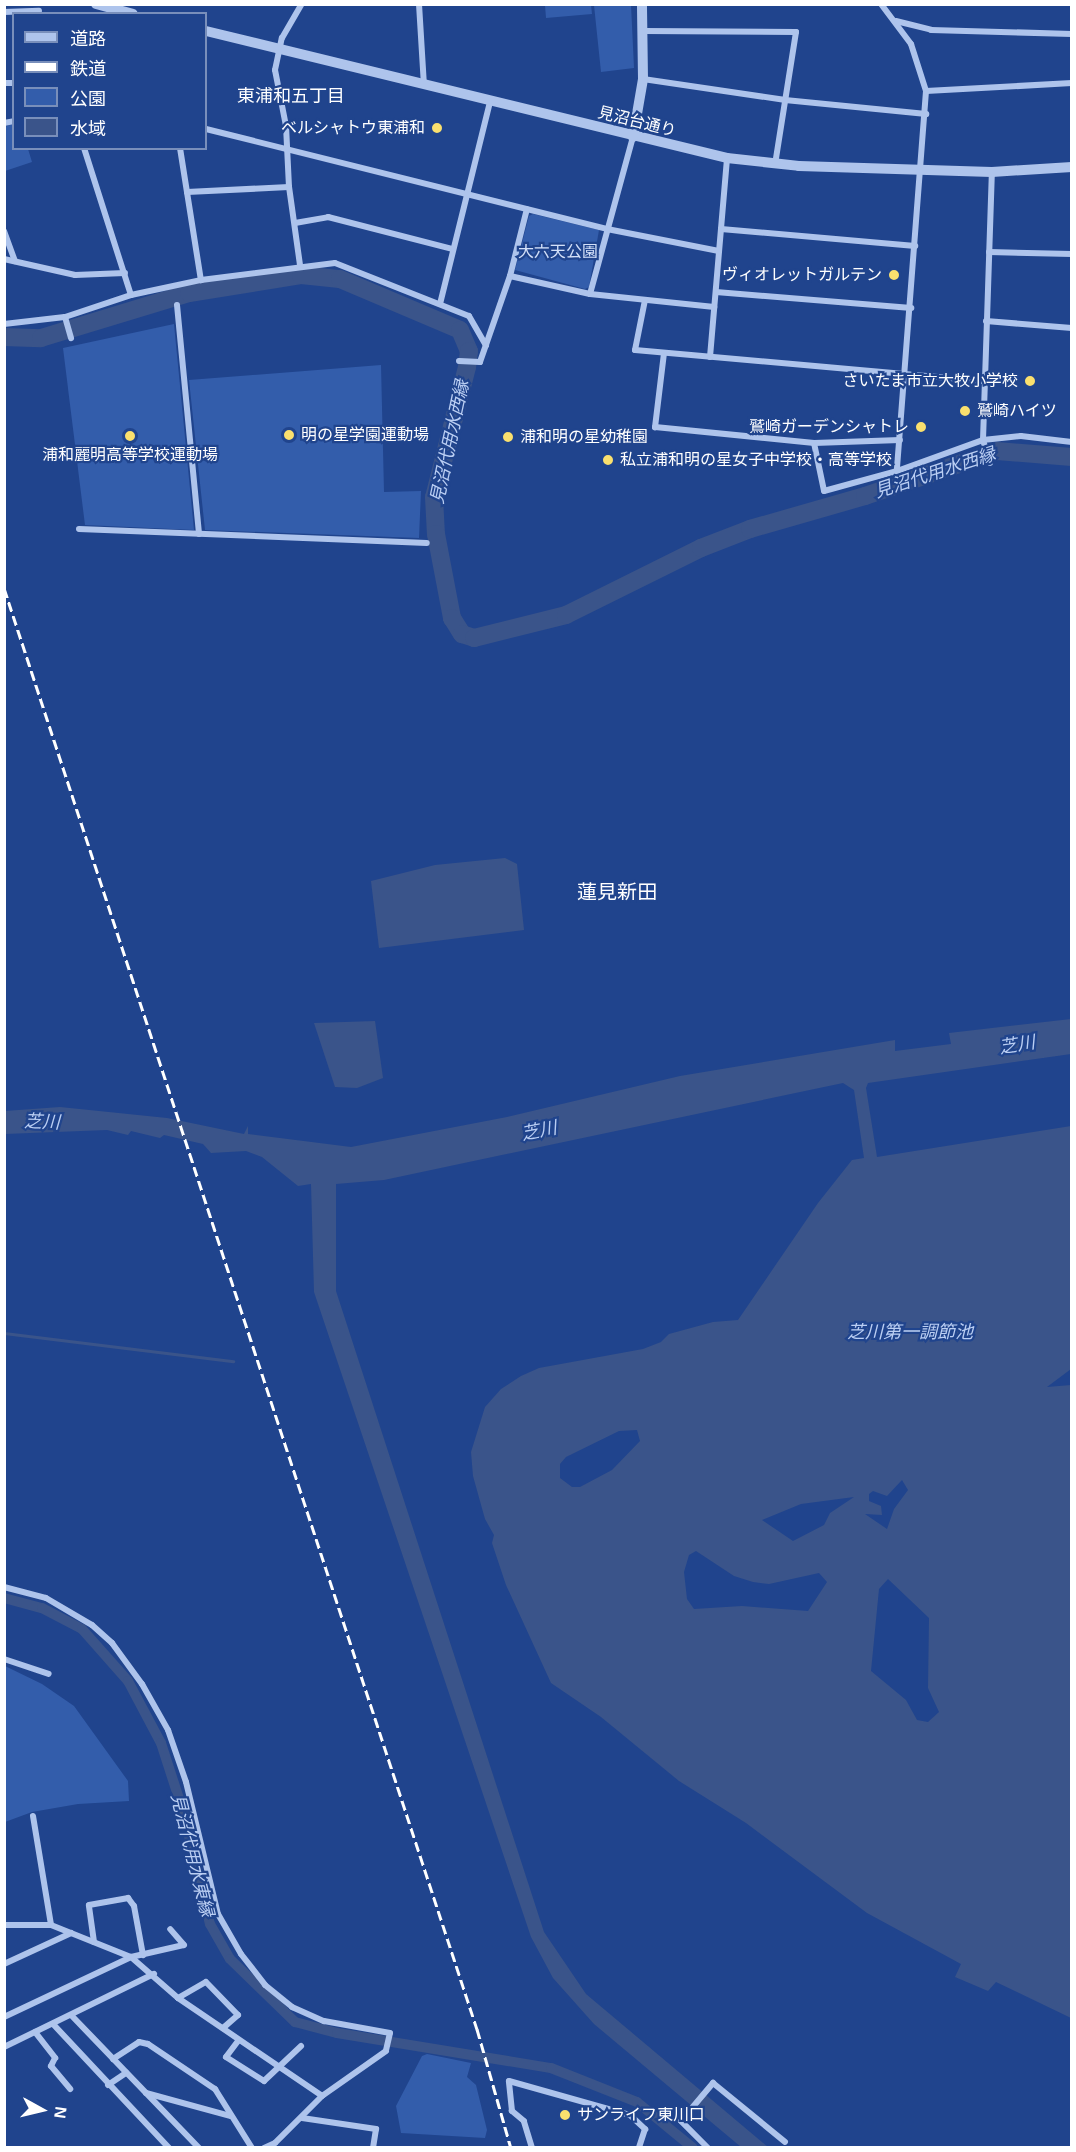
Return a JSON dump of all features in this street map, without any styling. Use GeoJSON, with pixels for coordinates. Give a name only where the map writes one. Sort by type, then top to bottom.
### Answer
{"type":"FeatureCollection","features":[{"type":"Feature","properties":{"kind":"street"},"geometry":{"type":"LineString","coordinates":[[300,265],[286,149],[286,126],[275,70],[287,26],[302,4]]}},
{"type":"Feature","properties":{"kind":"street"},"geometry":{"type":"LineString","coordinates":[[419,4],[424,86]]}},
{"type":"Feature","properties":{"kind":"street"},"geometry":{"type":"LineString","coordinates":[[590,294],[633,136],[643,79],[642,4]]}},
{"type":"Feature","properties":{"kind":"street"},"geometry":{"type":"LineString","coordinates":[[881,4],[896,21],[918,61],[926,91],[922,170],[897,471]]}},
{"type":"Feature","properties":{"kind":"street"},"geometry":{"type":"LineString","coordinates":[[103,5],[126,12]]}},
{"type":"Feature","properties":{"kind":"street"},"geometry":{"type":"LineString","coordinates":[[4,12],[39,10]]}},
{"type":"Feature","properties":{"kind":"street"},"geometry":{"type":"LineString","coordinates":[[896,21],[930,30],[1071,34]]}},
{"type":"Feature","properties":{"kind":"street","name":"見沼台通り"},"geometry":{"type":"LineString","coordinates":[[207,31],[424,86],[727,158],[775,164],[992,172],[1071,167]]}},
{"type":"Feature","properties":{"kind":"street"},"geometry":{"type":"LineString","coordinates":[[644,31],[796,32],[775,164]]}},
{"type":"Feature","properties":{"kind":"street"},"geometry":{"type":"LineString","coordinates":[[643,79],[785,100],[926,114]]}},
{"type":"Feature","properties":{"kind":"street"},"geometry":{"type":"LineString","coordinates":[[926,91],[1071,83]]}},
{"type":"Feature","properties":{"kind":"street"},"geometry":{"type":"LineString","coordinates":[[440,304],[490,102]]}},
{"type":"Feature","properties":{"kind":"street"},"geometry":{"type":"LineString","coordinates":[[207,129],[607,229],[719,251]]}},
{"type":"Feature","properties":{"kind":"street"},"geometry":{"type":"LineString","coordinates":[[85,150],[131,295]]}},
{"type":"Feature","properties":{"kind":"street"},"geometry":{"type":"LineString","coordinates":[[180,150],[201,280]]}},
{"type":"Feature","properties":{"kind":"street"},"geometry":{"type":"LineString","coordinates":[[710,357],[727,158]]}},
{"type":"Feature","properties":{"kind":"street"},"geometry":{"type":"LineString","coordinates":[[990,463],[983,440],[983,381],[992,172]]}},
{"type":"Feature","properties":{"kind":"street"},"geometry":{"type":"LineString","coordinates":[[187,192],[290,187]]}},
{"type":"Feature","properties":{"kind":"street"},"geometry":{"type":"LineString","coordinates":[[459,361],[480,362],[510,276],[527,209]]}},
{"type":"Feature","properties":{"kind":"street"},"geometry":{"type":"LineString","coordinates":[[295,223],[328,217],[453,249]]}},
{"type":"Feature","properties":{"kind":"street"},"geometry":{"type":"LineString","coordinates":[[720,229],[915,246]]}},
{"type":"Feature","properties":{"kind":"street"},"geometry":{"type":"LineString","coordinates":[[4,231],[15,261]]}},
{"type":"Feature","properties":{"kind":"street"},"geometry":{"type":"LineString","coordinates":[[989,252],[1071,254]]}},
{"type":"Feature","properties":{"kind":"street"},"geometry":{"type":"LineString","coordinates":[[4,259],[75,275],[125,273]]}},
{"type":"Feature","properties":{"kind":"street"},"geometry":{"type":"LineString","coordinates":[[4,324],[65,317],[131,295],[201,280],[300,265],[349,266],[469,316],[486,345]]}},
{"type":"Feature","properties":{"kind":"street"},"geometry":{"type":"LineString","coordinates":[[510,276],[590,294],[714,307]]}},
{"type":"Feature","properties":{"kind":"street"},"geometry":{"type":"LineString","coordinates":[[716,292],[911,308]]}},
{"type":"Feature","properties":{"kind":"street"},"geometry":{"type":"LineString","coordinates":[[645,300],[635,350],[983,381]]}},
{"type":"Feature","properties":{"kind":"street"},"geometry":{"type":"LineString","coordinates":[[177,305],[199,534]]}},
{"type":"Feature","properties":{"kind":"street"},"geometry":{"type":"LineString","coordinates":[[65,317],[71,338]]}},
{"type":"Feature","properties":{"kind":"street"},"geometry":{"type":"LineString","coordinates":[[986,321],[1071,328]]}},
{"type":"Feature","properties":{"kind":"street"},"geometry":{"type":"LineString","coordinates":[[664,353],[655,427],[814,443],[900,440]]}},
{"type":"Feature","properties":{"kind":"street"},"geometry":{"type":"LineString","coordinates":[[814,443],[824,491],[897,471],[983,440],[1021,436],[1071,442]]}},
{"type":"Feature","properties":{"kind":"street"},"geometry":{"type":"LineString","coordinates":[[79,529],[427,543]]}},
{"type":"Feature","properties":{"kind":"street"},"geometry":{"type":"LineString","coordinates":[[4,1587],[46,1598],[93,1625],[112,1643],[142,1684],[168,1730],[186,1782],[218,1914],[241,1954],[265,1985],[292,2007],[324,2021],[390,2033],[388,2049],[322,2096],[275,2144],[264,2148]]}},
{"type":"Feature","properties":{"kind":"street"},"geometry":{"type":"LineString","coordinates":[[4,1659],[50,1674]]}},
{"type":"Feature","properties":{"kind":"street"},"geometry":{"type":"LineString","coordinates":[[33,1816],[51,1925]]}},
{"type":"Feature","properties":{"kind":"street"},"geometry":{"type":"LineString","coordinates":[[94,1942],[89,1905],[128,1898],[134,1906],[142,1955]]}},
{"type":"Feature","properties":{"kind":"street"},"geometry":{"type":"LineString","coordinates":[[4,1925],[51,1925],[131,1957],[154,1974],[178,1998],[322,2096]]}},
{"type":"Feature","properties":{"kind":"street"},"geometry":{"type":"LineString","coordinates":[[5,2016],[131,1957],[184,1945],[170,1929]]}},
{"type":"Feature","properties":{"kind":"street"},"geometry":{"type":"LineString","coordinates":[[4,1964],[71,1933]]}},
{"type":"Feature","properties":{"kind":"street"},"geometry":{"type":"LineString","coordinates":[[4,2047],[72,2016],[154,1974]]}},
{"type":"Feature","properties":{"kind":"street"},"geometry":{"type":"LineString","coordinates":[[178,1998],[206,1982],[238,2015],[223,2028]]}},
{"type":"Feature","properties":{"kind":"street"},"geometry":{"type":"LineString","coordinates":[[72,2016],[199,2148]]}},
{"type":"Feature","properties":{"kind":"street"},"geometry":{"type":"LineString","coordinates":[[52,2024],[169,2148]]}},
{"type":"Feature","properties":{"kind":"street"},"geometry":{"type":"LineString","coordinates":[[35,2032],[55,2058],[51,2066],[70,2089]]}},
{"type":"Feature","properties":{"kind":"street"},"geometry":{"type":"LineString","coordinates":[[238,2041],[226,2057],[264,2081],[301,2046]]}},
{"type":"Feature","properties":{"kind":"street"},"geometry":{"type":"LineString","coordinates":[[113,2058],[139,2042],[148,2044],[215,2090],[252,2148]]}},
{"type":"Feature","properties":{"kind":"street"},"geometry":{"type":"LineString","coordinates":[[108,2085],[126,2073]]}},
{"type":"Feature","properties":{"kind":"street"},"geometry":{"type":"LineString","coordinates":[[532,2148],[524,2121],[512,2110],[509,2081],[630,2115],[645,2129],[639,2148]]}},
{"type":"Feature","properties":{"kind":"street"},"geometry":{"type":"LineString","coordinates":[[708,2148],[681,2121],[713,2083],[785,2142]]}},
{"type":"Feature","properties":{"kind":"street"},"geometry":{"type":"LineString","coordinates":[[145,2093],[230,2116]]}},
{"type":"Feature","properties":{"kind":"street"},"geometry":{"type":"LineString","coordinates":[[302,2118],[376,2129],[374,2148]]}},
{"type":"Feature","properties":{"kind":"green space"},"geometry":{"type":"Polygon","coordinates":[[[545,5],[591,5],[592,14],[546,18],[545,5]]]}},
{"type":"Feature","properties":{"kind":"green space"},"geometry":{"type":"Polygon","coordinates":[[[594,5],[631,5],[634,68],[601,72],[594,5]]]}},
{"type":"Feature","properties":{"kind":"green space"},"geometry":{"type":"Polygon","coordinates":[[[12,124],[12,150],[28,150],[32,162],[5,171],[4,127],[12,124]]]}},
{"type":"Feature","properties":{"kind":"green space","name":"大六天公園"},"geometry":{"type":"Polygon","coordinates":[[[533,214],[599,230],[589,287],[585,289],[515,270],[529,216],[533,214]]]}},
{"type":"Feature","properties":{"kind":"green space","name":"浦和麗明高等学校運動場"},"geometry":{"type":"Polygon","coordinates":[[[174,324],[194,530],[85,525],[63,348],[174,324]]]}},
{"type":"Feature","properties":{"kind":"green space","name":"明の星学園運動場"},"geometry":{"type":"Polygon","coordinates":[[[381,365],[384,492],[421,491],[419,538],[205,530],[189,380],[381,365]]]}},
{"type":"Feature","properties":{"kind":"green space"},"geometry":{"type":"Polygon","coordinates":[[[5,1666],[42,1684],[74,1706],[128,1781],[129,1801],[78,1804],[32,1812],[5,1822],[5,1666]]]}},
{"type":"Feature","properties":{"kind":"green space"},"geometry":{"type":"Polygon","coordinates":[[[427,2054],[471,2063],[467,2077],[476,2085],[487,2130],[485,2138],[401,2133],[396,2106],[422,2056],[427,2054]]]}},
{"type":"Feature","properties":{"kind":"water"},"geometry":{"type":"Polygon","coordinates":[[[505,858],[517,864],[524,930],[379,948],[371,881],[435,865],[505,858]]]}},
{"type":"Feature","properties":{"kind":"water","name":"芝川第一調節池"},"geometry":{"type":"Polygon","coordinates":[[[1071,1019],[1071,1054],[868,1083],[866,1088],[877,1157],[1071,1126],[1071,1369],[1047,1387],[1071,1385],[1071,2018],[996,1982],[988,1991],[955,1977],[961,1964],[867,1913],[746,1823],[679,1781],[601,1717],[551,1683],[506,1585],[492,1543],[494,1535],[485,1519],[473,1476],[471,1452],[485,1407],[501,1389],[521,1376],[539,1368],[643,1349],[661,1342],[669,1334],[713,1322],[738,1320],[818,1203],[852,1160],[864,1158],[854,1090],[843,1083],[384,1180],[336,1184],[336,1291],[544,1932],[586,1994],[768,2147],[741,2147],[594,2024],[553,1978],[531,1937],[314,1292],[311,1184],[298,1186],[262,1157],[246,1151],[211,1153],[203,1144],[164,1135],[160,1138],[131,1131],[128,1135],[107,1130],[5,1134],[5,1111],[60,1107],[167,1118],[244,1134],[248,1126],[248,1134],[351,1147],[507,1117],[680,1076],[895,1040],[895,1051],[951,1044],[949,1033],[1071,1019]],[[637,1430],[619,1431],[566,1457],[560,1464],[560,1478],[572,1487],[580,1487],[612,1470],[640,1441],[637,1430]],[[902,1480],[887,1496],[873,1491],[869,1494],[869,1501],[881,1506],[882,1515],[865,1514],[887,1529],[894,1509],[908,1490],[902,1480]],[[854,1497],[801,1504],[762,1520],[793,1541],[824,1525],[830,1513],[854,1497]],[[696,1551],[689,1555],[684,1572],[687,1599],[694,1609],[742,1606],[808,1611],[827,1582],[819,1573],[769,1584],[753,1582],[734,1576],[696,1551]],[[888,1579],[879,1589],[871,1671],[906,1700],[917,1720],[928,1722],[939,1712],[928,1688],[929,1618],[888,1579]]]}},
{"type":"Feature","properties":{"kind":"water"},"geometry":{"type":"Polygon","coordinates":[[[375,1021],[383,1078],[357,1088],[335,1087],[314,1023],[375,1021]]]}},
{"type":"Feature","properties":{"kind":"waterway","name":"見沼代用水西縁"},"geometry":{"type":"LineString","coordinates":[[4,337],[41,338],[189,293],[301,275],[340,279],[460,330],[469,351],[467,367],[434,497],[436,534],[452,618],[462,634],[474,638],[566,615],[701,548],[750,529],[865,496],[997,451],[1072,457]]}},
{"type":"Feature","properties":{"kind":"waterway"},"geometry":{"type":"LineString","coordinates":[[4,1333],[233,1361]]}},
{"type":"Feature","properties":{"kind":"waterway","name":"見沼代用水東縁"},"geometry":{"type":"LineString","coordinates":[[4,1598],[42,1608],[82,1629],[128,1681],[161,1743],[183,1811],[210,1924],[230,1959],[295,2022],[337,2033],[551,2068],[637,2102],[693,2148]]}},
{"type":"Feature","properties":{"kind":"railway"},"geometry":{"type":"LineString","coordinates":[[4,588],[477,2029],[511,2148]]}},
{"type":"Feature","properties":{"kind":"place","name":"ベルシャトウ東浦和"},"geometry":{"type":"Point","coordinates":[437,128]}},
{"type":"Feature","properties":{"kind":"place","name":"ヴィオレットガルテン"},"geometry":{"type":"Point","coordinates":[894,275]}},
{"type":"Feature","properties":{"kind":"place","name":"さいたま市立大牧小学校"},"geometry":{"type":"Point","coordinates":[1030,381]}},
{"type":"Feature","properties":{"kind":"place","name":"鷲崎ハイツ"},"geometry":{"type":"Point","coordinates":[965,411]}},
{"type":"Feature","properties":{"kind":"place","name":"鷲崎ガーデンシャトレ"},"geometry":{"type":"Point","coordinates":[921,427]}},
{"type":"Feature","properties":{"kind":"place","name":"明の星学園運動場"},"geometry":{"type":"Point","coordinates":[289,435]}},
{"type":"Feature","properties":{"kind":"place","name":"浦和麗明高等学校運動場"},"geometry":{"type":"Point","coordinates":[130,436]}},
{"type":"Feature","properties":{"kind":"place","name":"浦和明の星幼稚園"},"geometry":{"type":"Point","coordinates":[508,437]}},
{"type":"Feature","properties":{"kind":"place","name":"私立浦和明の星女子中学校・高等学校"},"geometry":{"type":"Point","coordinates":[608,460]}},
{"type":"Feature","properties":{"kind":"place","name":"サンライフ東川口"},"geometry":{"type":"Point","coordinates":[565,2115]}},
{"type":"Feature","properties":{"kind":"district","name":"東浦和五丁目"},"geometry":{"type":"Point","coordinates":[291,96]}},
{"type":"Feature","properties":{"kind":"district","name":"蓮見新田"},"geometry":{"type":"Point","coordinates":[617,892]}},
{"type":"Feature","properties":{"kind":"water label","name":"芝川"},"geometry":{"type":"Point","coordinates":[1017,1045]}},
{"type":"Feature","properties":{"kind":"water label","name":"芝川"},"geometry":{"type":"Point","coordinates":[42,1122]}},
{"type":"Feature","properties":{"kind":"water label","name":"芝川"},"geometry":{"type":"Point","coordinates":[539,1131]}}]}
